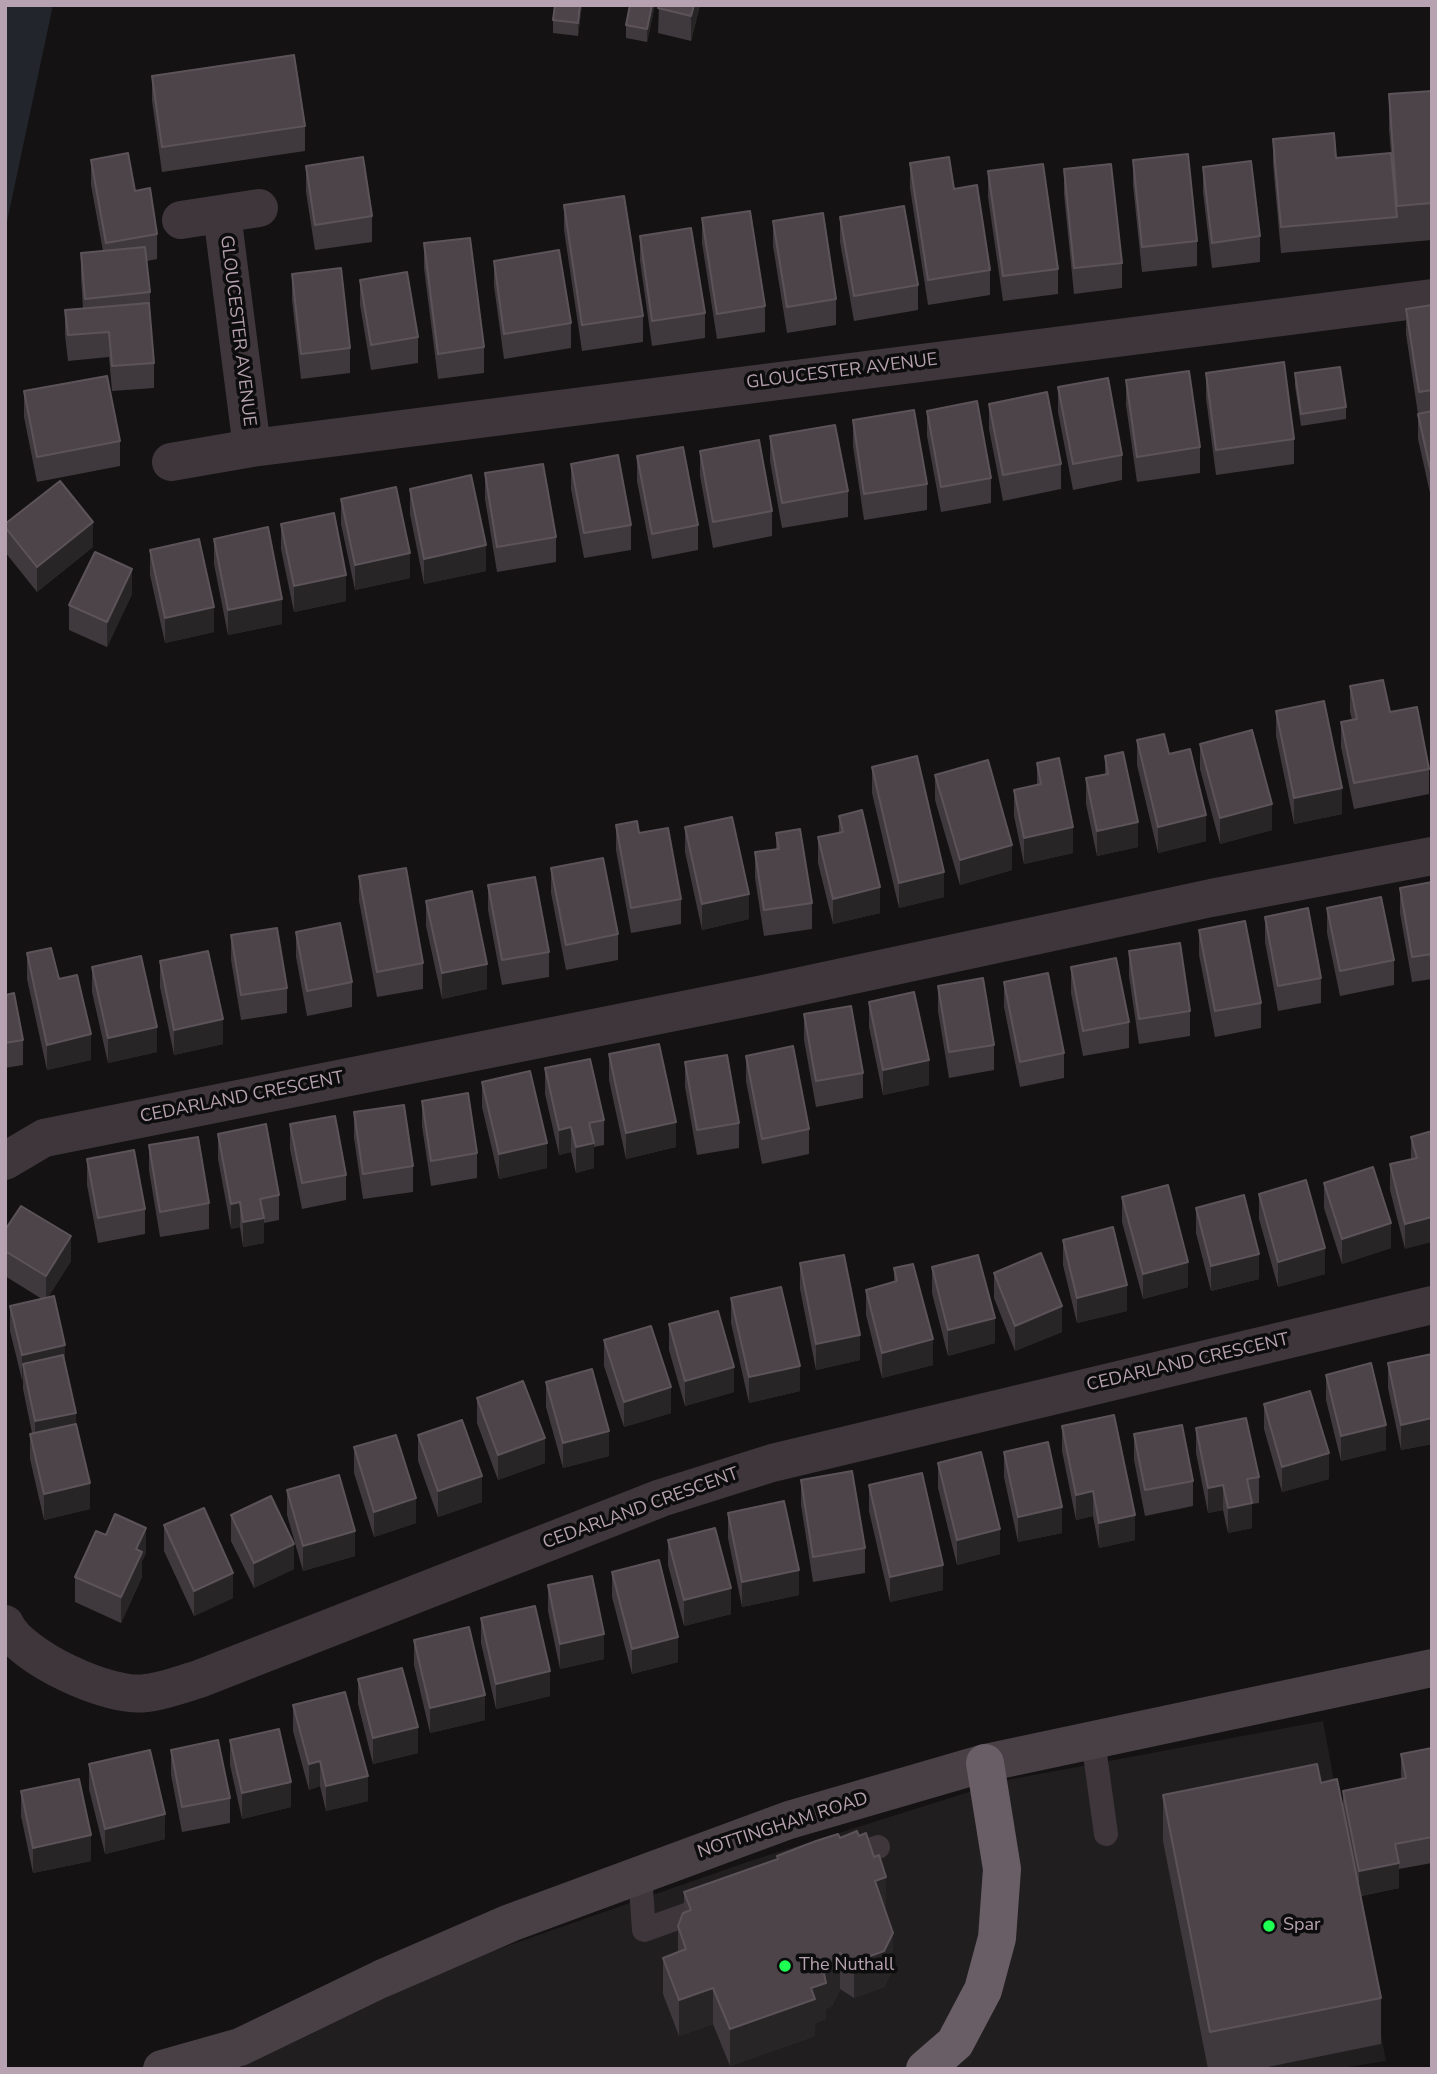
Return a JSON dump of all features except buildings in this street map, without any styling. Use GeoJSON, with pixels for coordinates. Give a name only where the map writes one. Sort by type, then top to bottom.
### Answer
{"type":"FeatureCollection","features":[{"type":"Feature","properties":{"kind":"highway"},"geometry":{"type":"LineString","coordinates":[[925,2069],[957,2056],[983,1990],[998,1938],[1002,1869],[985,1763]]}},
{"type":"Feature","properties":{"kind":"street","name":"GLOUCESTER AVENUE"},"geometry":{"type":"LineString","coordinates":[[181,220],[259,208]]}},
{"type":"Feature","properties":{"kind":"street","name":"GLOUCESTER AVENUE"},"geometry":{"type":"LineString","coordinates":[[222,214],[252,447]]}},
{"type":"Feature","properties":{"kind":"street","name":"GLOUCESTER AVENUE"},"geometry":{"type":"LineString","coordinates":[[171,462],[252,447],[1432,298]]}},
{"type":"Feature","properties":{"kind":"street","name":"CEDARLAND CRESCENT"},"geometry":{"type":"LineString","coordinates":[[5,1161],[44,1138],[764,994],[1211,898],[1432,856]]}},
{"type":"Feature","properties":{"kind":"street","name":"CEDARLAND CRESCENT"},"geometry":{"type":"LineString","coordinates":[[5,1624],[9,1633],[55,1667],[103,1689],[144,1694],[199,1679],[661,1498],[772,1464],[1432,1305]]}},
{"type":"Feature","properties":{"kind":"street","name":"NOTTINGHAM ROAD"},"geometry":{"type":"LineString","coordinates":[[162,2069],[240,2047],[381,1979],[510,1923],[789,1820],[985,1763],[1432,1668]]}},
{"type":"Feature","properties":{"kind":"lane"},"geometry":{"type":"LineString","coordinates":[[1093,1740],[1106,1834]]}},
{"type":"Feature","properties":{"kind":"lane"},"geometry":{"type":"LineString","coordinates":[[813,1870],[878,1847]]}},
{"type":"Feature","properties":{"kind":"lane"},"geometry":{"type":"LineString","coordinates":[[640,1875],[644,1930],[735,1898]]}},
{"type":"Feature","properties":{"kind":"shaded area"},"geometry":{"type":"Polygon","coordinates":[[[5,5],[53,5],[5,231],[5,5]]]}},
{"type":"Feature","properties":{"kind":"shaded area"},"geometry":{"type":"Polygon","coordinates":[[[1323,1721],[1386,2061],[1335,2069],[237,2069],[461,1962],[750,1861],[1007,1780],[1323,1721]]]}},
{"type":"Feature","properties":{"kind":"place","name":"Spar"},"geometry":{"type":"Point","coordinates":[1269,1926]}},
{"type":"Feature","properties":{"kind":"place","name":"The Nuthall"},"geometry":{"type":"Point","coordinates":[785,1966]}}]}
